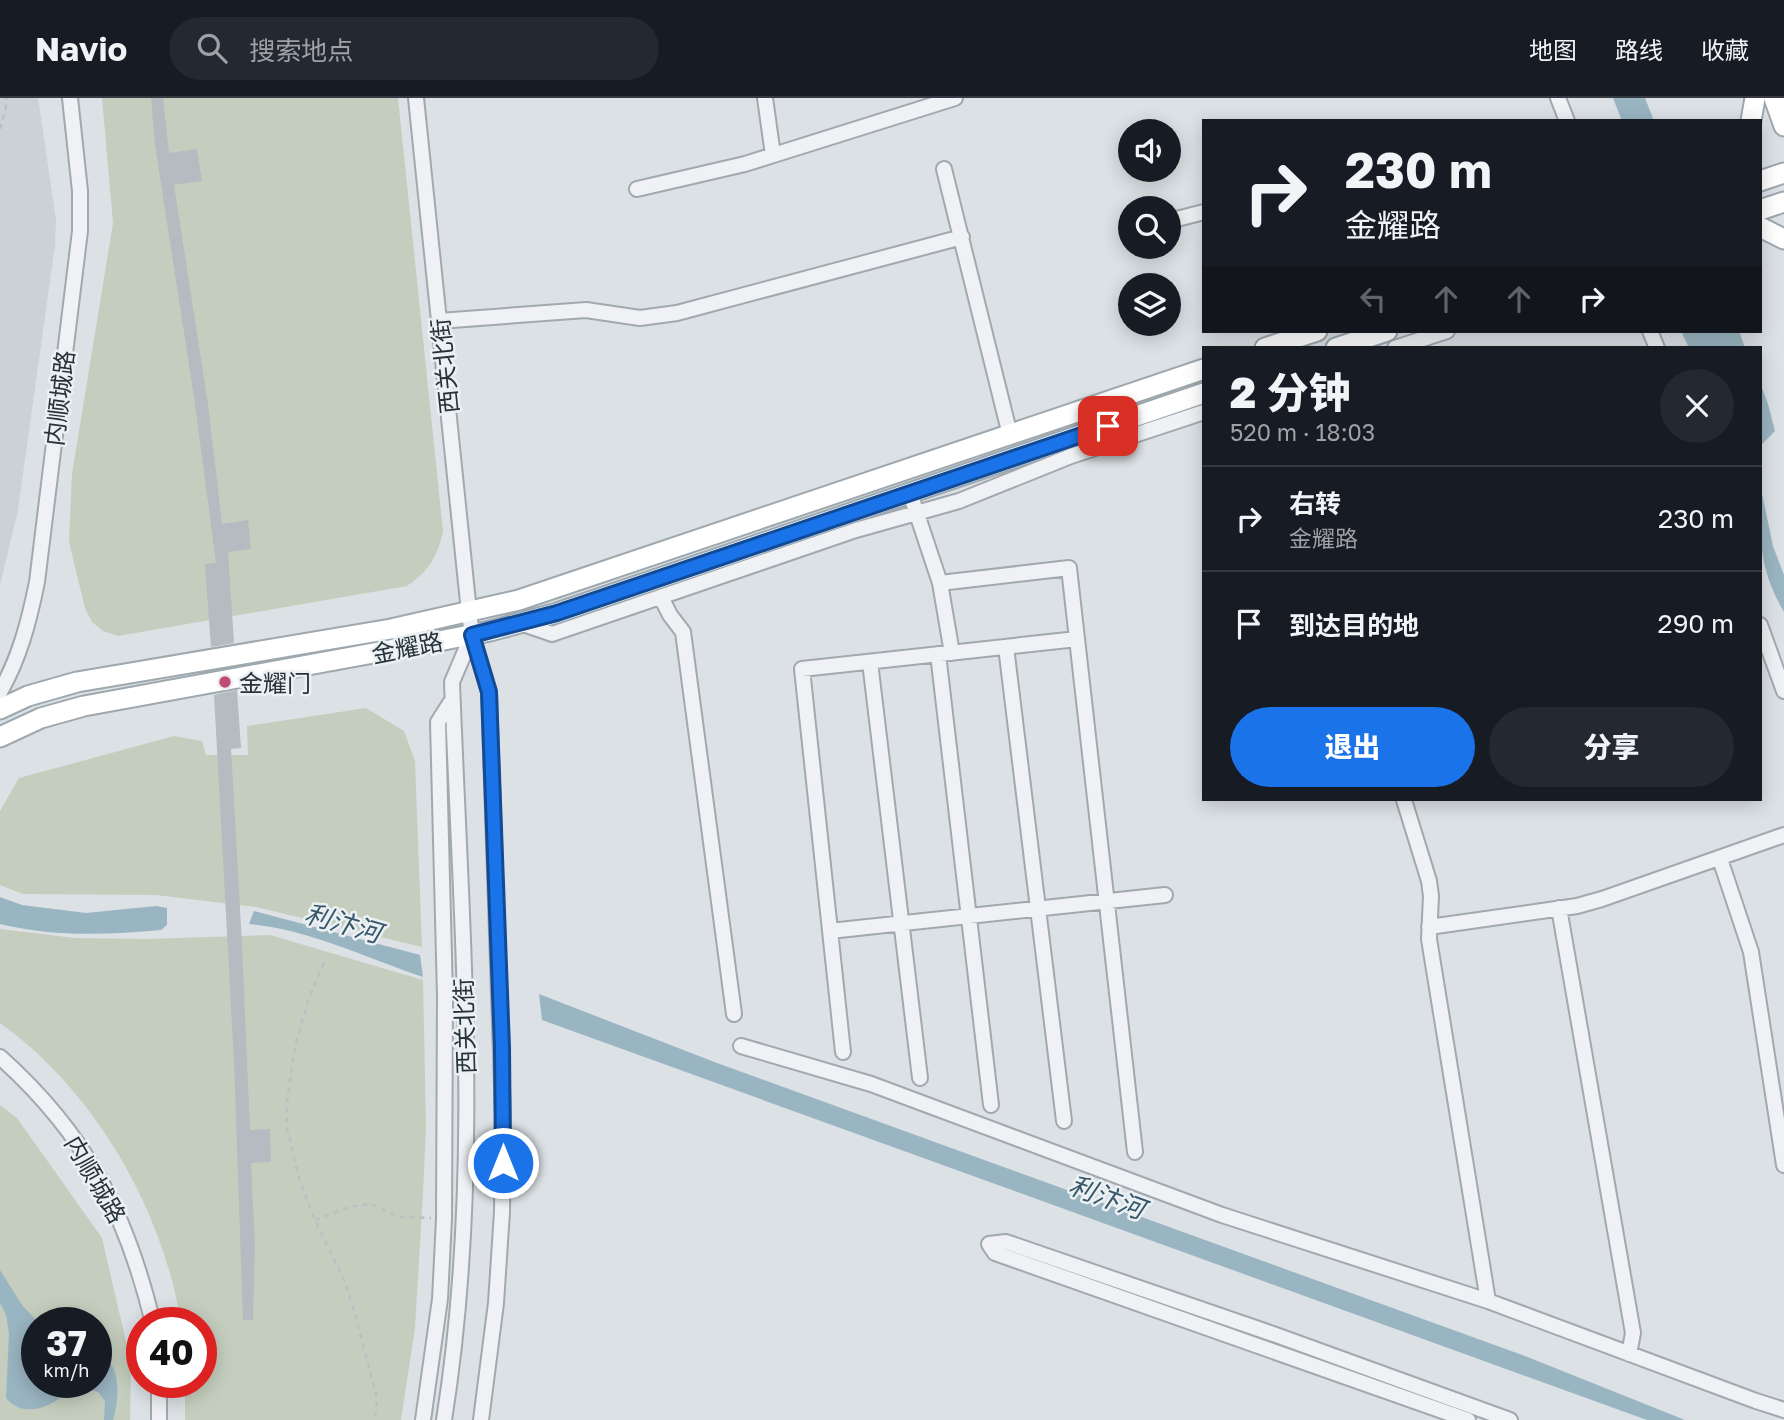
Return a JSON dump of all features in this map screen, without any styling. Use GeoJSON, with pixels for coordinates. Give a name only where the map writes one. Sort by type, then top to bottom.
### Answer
{"type":"FeatureCollection","features":[{"type":"Feature","properties":{"kind":"main road"},"geometry":{"type":"LineString","coordinates":[[1751,119],[1755,98]]}},
{"type":"Feature","properties":{"kind":"main road"},"geometry":{"type":"LineString","coordinates":[[1774,98],[1784,126]]}},
{"type":"Feature","properties":{"kind":"main road"},"geometry":{"type":"LineString","coordinates":[[1762,180],[1784,173]]}},
{"type":"Feature","properties":{"kind":"main road"},"geometry":{"type":"LineString","coordinates":[[1762,209],[1784,202]]}},
{"type":"Feature","properties":{"kind":"main road"},"geometry":{"type":"LineString","coordinates":[[1762,228],[1784,239]]}},
{"type":"Feature","properties":{"kind":"main road"},"geometry":{"type":"LineString","coordinates":[[1271,346],[1311,333]]}},
{"type":"Feature","properties":{"kind":"main road"},"geometry":{"type":"LineString","coordinates":[[1341,346],[1381,333]]}},
{"type":"Feature","properties":{"kind":"main road","name":"金耀路"},"geometry":{"type":"LineString","coordinates":[[0,709],[28,696],[77,682],[391,629],[538,595],[1202,370]]}},
{"type":"Feature","properties":{"kind":"main road","name":"金耀路"},"geometry":{"type":"LineString","coordinates":[[0,737],[41,718],[84,706],[472,635],[557,613],[1202,394]]}},
{"type":"Feature","properties":{"kind":"street","name":"内顺城路"},"geometry":{"type":"LineString","coordinates":[[0,692],[27,632],[37,582],[75,271],[81,208],[70,98]]}},
{"type":"Feature","properties":{"kind":"street","name":"西关北街"},"geometry":{"type":"LineString","coordinates":[[416,98],[469,612],[472,635],[489,692],[503,1116],[502,1212],[496,1303],[481,1420]]}},
{"type":"Feature","properties":{"kind":"street"},"geometry":{"type":"LineString","coordinates":[[765,98],[773,155]]}},
{"type":"Feature","properties":{"kind":"street"},"geometry":{"type":"LineString","coordinates":[[637,189],[773,155],[955,98]]}},
{"type":"Feature","properties":{"kind":"street"},"geometry":{"type":"LineString","coordinates":[[1558,98],[1566,119]]}},
{"type":"Feature","properties":{"kind":"street"},"geometry":{"type":"LineString","coordinates":[[944,169],[1010,435]]}},
{"type":"Feature","properties":{"kind":"street"},"geometry":{"type":"LineString","coordinates":[[1181,217],[1202,212]]}},
{"type":"Feature","properties":{"kind":"street"},"geometry":{"type":"LineString","coordinates":[[439,321],[586,310],[640,318],[677,313],[962,237]]}},
{"type":"Feature","properties":{"kind":"street"},"geometry":{"type":"LineString","coordinates":[[1401,346],[1441,333]]}},
{"type":"Feature","properties":{"kind":"street"},"geometry":{"type":"LineString","coordinates":[[520,623],[552,634],[856,530],[959,501],[1071,456],[1202,413]]}},
{"type":"Feature","properties":{"kind":"street"},"geometry":{"type":"LineString","coordinates":[[910,493],[940,583],[968,916],[991,1105]]}},
{"type":"Feature","properties":{"kind":"street"},"geometry":{"type":"LineString","coordinates":[[940,583],[1069,568],[1135,1152]]}},
{"type":"Feature","properties":{"kind":"street"},"geometry":{"type":"LineString","coordinates":[[661,597],[683,632],[734,1014]]}},
{"type":"Feature","properties":{"kind":"street"},"geometry":{"type":"LineString","coordinates":[[1762,630],[1784,691]]}},
{"type":"Feature","properties":{"kind":"street","name":"西关北街"},"geometry":{"type":"LineString","coordinates":[[443,1420],[460,1300],[466,1163],[466,1049],[452,682],[472,635]]}},
{"type":"Feature","properties":{"kind":"street"},"geometry":{"type":"LineString","coordinates":[[843,1052],[802,669],[1077,639]]}},
{"type":"Feature","properties":{"kind":"street"},"geometry":{"type":"LineString","coordinates":[[1006,647],[1064,1121]]}},
{"type":"Feature","properties":{"kind":"street"},"geometry":{"type":"LineString","coordinates":[[870,662],[920,1078]]}},
{"type":"Feature","properties":{"kind":"street"},"geometry":{"type":"LineString","coordinates":[[423,1420],[440,1299],[444,1219],[445,996],[438,722],[452,700]]}},
{"type":"Feature","properties":{"kind":"street"},"geometry":{"type":"LineString","coordinates":[[1404,801],[1429,881],[1429,939],[1488,1301]]}},
{"type":"Feature","properties":{"kind":"street"},"geometry":{"type":"LineString","coordinates":[[1429,927],[1602,899],[1784,835]]}},
{"type":"Feature","properties":{"kind":"street"},"geometry":{"type":"LineString","coordinates":[[1720,859],[1751,952],[1784,1165]]}},
{"type":"Feature","properties":{"kind":"street"},"geometry":{"type":"LineString","coordinates":[[830,931],[1165,895]]}},
{"type":"Feature","properties":{"kind":"street"},"geometry":{"type":"LineString","coordinates":[[1559,908],[1633,1333],[1629,1354]]}},
{"type":"Feature","properties":{"kind":"street"},"geometry":{"type":"LineString","coordinates":[[741,1046],[871,1084],[1222,1215],[1488,1301],[1784,1410]]}},
{"type":"Feature","properties":{"kind":"street","name":"内顺城路"},"geometry":{"type":"LineString","coordinates":[[0,1057],[55,1112],[89,1158],[114,1205],[128,1239],[149,1307]]}},
{"type":"Feature","properties":{"kind":"street"},"geometry":{"type":"LineString","coordinates":[[1468,1420],[995,1252],[989,1244],[1006,1242],[1019,1246],[1510,1420]]}},
{"type":"Feature","properties":{"kind":"street"},"geometry":{"type":"LineString","coordinates":[[159,1398],[159,1420]]}},
{"type":"Feature","properties":{"kind":"path"},"geometry":{"type":"LineString","coordinates":[[0,129],[6,98]]}},
{"type":"Feature","properties":{"kind":"path"},"geometry":{"type":"LineString","coordinates":[[324,962],[309,997],[295,1046],[287,1102],[291,1150],[314,1220],[344,1280],[355,1314],[377,1398],[375,1420]]}},
{"type":"Feature","properties":{"kind":"path"},"geometry":{"type":"LineString","coordinates":[[314,1220],[352,1206],[371,1204],[399,1217],[444,1219]]}},
{"type":"Feature","properties":{"kind":"shaded area"},"geometry":{"type":"Polygon","coordinates":[[[0,98],[38,98],[56,220],[55,245],[18,510],[0,585],[0,98]]]}},
{"type":"Feature","properties":{"kind":"green space"},"geometry":{"type":"Polygon","coordinates":[[[102,98],[398,98],[443,531],[431,562],[421,575],[407,586],[118,636],[103,631],[92,622],[85,608],[69,542],[72,474],[113,223],[102,98]]]}},
{"type":"Feature","properties":{"kind":"green space"},"geometry":{"type":"Polygon","coordinates":[[[366,708],[404,731],[415,761],[422,947],[256,907],[156,895],[23,894],[0,885],[0,811],[19,778],[174,736],[202,741],[206,755],[248,755],[247,726],[366,708]]]}},
{"type":"Feature","properties":{"kind":"green space"},"geometry":{"type":"Polygon","coordinates":[[[0,929],[75,938],[270,935],[423,980],[426,1126],[423,1194],[415,1328],[401,1420],[185,1420],[185,1398],[217,1398],[217,1307],[178,1307],[158,1237],[141,1196],[119,1155],[94,1117],[65,1082],[34,1050],[0,1023],[0,929]]]}},
{"type":"Feature","properties":{"kind":"green space"},"geometry":{"type":"Polygon","coordinates":[[[0,1105],[17,1118],[102,1238],[126,1341],[126,1398],[130,1398],[130,1420],[0,1420],[0,1105]]]}},
{"type":"Feature","properties":{"kind":"water"},"geometry":{"type":"Polygon","coordinates":[[[1613,98],[1645,98],[1653,119],[1621,119],[1613,98]]]}},
{"type":"Feature","properties":{"kind":"water"},"geometry":{"type":"Polygon","coordinates":[[[1682,333],[1740,333],[1744,346],[1688,346],[1682,333]]]}},
{"type":"Feature","properties":{"kind":"water"},"geometry":{"type":"Polygon","coordinates":[[[1762,388],[1768,404],[1775,431],[1762,444],[1762,388]]]}},
{"type":"Feature","properties":{"kind":"water"},"geometry":{"type":"Polygon","coordinates":[[[1762,494],[1773,546],[1784,575],[1784,612],[1762,552],[1762,494]]]}},
{"type":"Feature","properties":{"kind":"water"},"geometry":{"type":"Polygon","coordinates":[[[0,897],[22,905],[86,913],[156,906],[167,908],[167,925],[161,930],[100,934],[20,928],[0,924],[0,897]]]}},
{"type":"Feature","properties":{"kind":"water"},"geometry":{"type":"Polygon","coordinates":[[[254,911],[420,955],[423,977],[315,938],[249,924],[254,911]]]}},
{"type":"Feature","properties":{"kind":"water"},"geometry":{"type":"Polygon","coordinates":[[[539,994],[717,1063],[1525,1356],[1685,1420],[1647,1420],[542,1020],[539,994]]]}},
{"type":"Feature","properties":{"kind":"water"},"geometry":{"type":"Polygon","coordinates":[[[0,1270],[24,1307],[21,1307],[21,1398],[59,1398],[49,1405],[22,1408],[13,1405],[6,1398],[9,1334],[6,1315],[0,1303],[0,1270]]]}},
{"type":"Feature","properties":{"kind":"water"},"geometry":{"type":"Polygon","coordinates":[[[112,1365],[118,1391],[113,1420],[104,1420],[105,1401],[103,1398],[112,1398],[112,1365]]]}},
{"type":"Feature","properties":{"kind":"building"},"geometry":{"type":"Polygon","coordinates":[[[151,98],[163,98],[169,153],[197,149],[202,181],[174,185],[208,404],[222,524],[248,520],[251,549],[228,552],[234,643],[211,647],[205,564],[216,563],[194,397],[155,145],[151,98]]]}},
{"type":"Feature","properties":{"kind":"building"},"geometry":{"type":"Polygon","coordinates":[[[237,690],[241,748],[231,749],[250,1130],[270,1129],[271,1162],[251,1163],[255,1246],[253,1320],[243,1320],[234,1061],[214,695],[237,690]]]}},
{"type":"Feature","properties":{"kind":"place","name":"金耀门"},"geometry":{"type":"Point","coordinates":[225,682]}},
{"type":"Feature","properties":{"kind":"route"},"geometry":{"type":"LineString","coordinates":[[503,1163],[502,1048],[489,692],[472,635],[557,613],[1108,426]]}},
{"type":"Feature","properties":{"kind":"water label","name":"利汴河"},"geometry":{"type":"Point","coordinates":[343,923]}},
{"type":"Feature","properties":{"kind":"water label","name":"利汴河"},"geometry":{"type":"Point","coordinates":[1107,1197]}}]}
